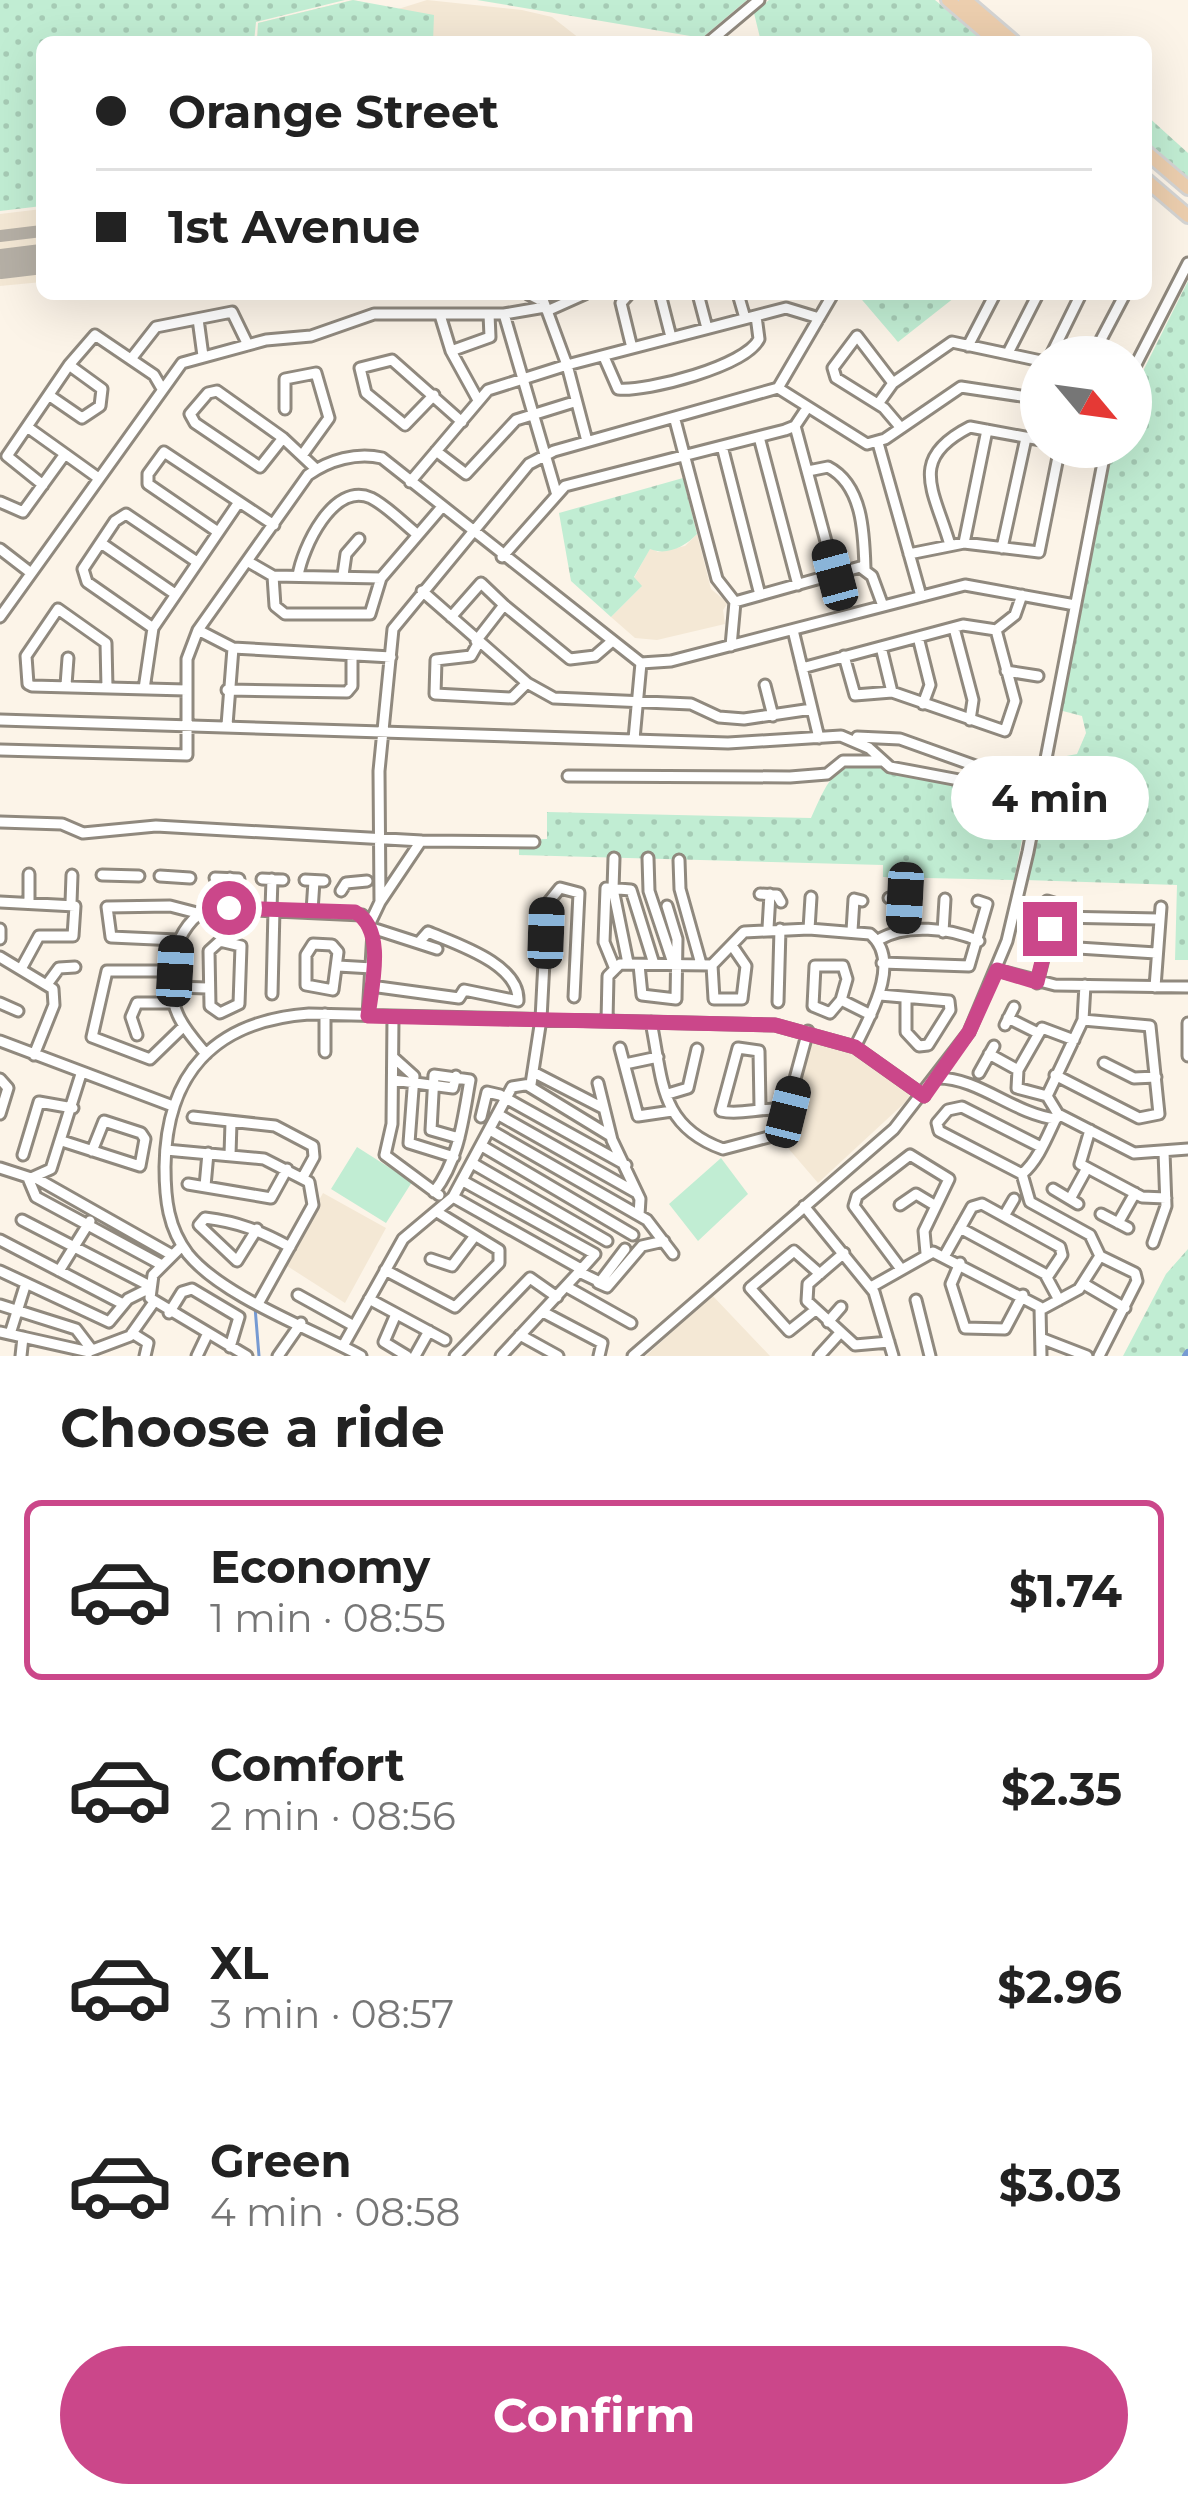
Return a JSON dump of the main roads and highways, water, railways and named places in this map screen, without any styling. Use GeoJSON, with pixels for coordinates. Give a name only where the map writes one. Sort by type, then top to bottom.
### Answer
{"type":"FeatureCollection","features":[{"type":"Feature","properties":{"kind":"main road"},"geometry":{"type":"LineString","coordinates":[[948,0],[990,36]]}},
{"type":"Feature","properties":{"kind":"main road"},"geometry":{"type":"LineString","coordinates":[[965,0],[1007,36]]}},
{"type":"Feature","properties":{"kind":"main road"},"geometry":{"type":"LineString","coordinates":[[1152,157],[1188,188]]}},
{"type":"Feature","properties":{"kind":"main road"},"geometry":{"type":"LineString","coordinates":[[1152,185],[1188,216]]}},
{"type":"Feature","properties":{"kind":"waterway"},"geometry":{"type":"LineString","coordinates":[[181,1255],[211,1281]]}},
{"type":"Feature","properties":{"kind":"waterway"},"geometry":{"type":"LineString","coordinates":[[255,1307],[259,1356]]}}]}
